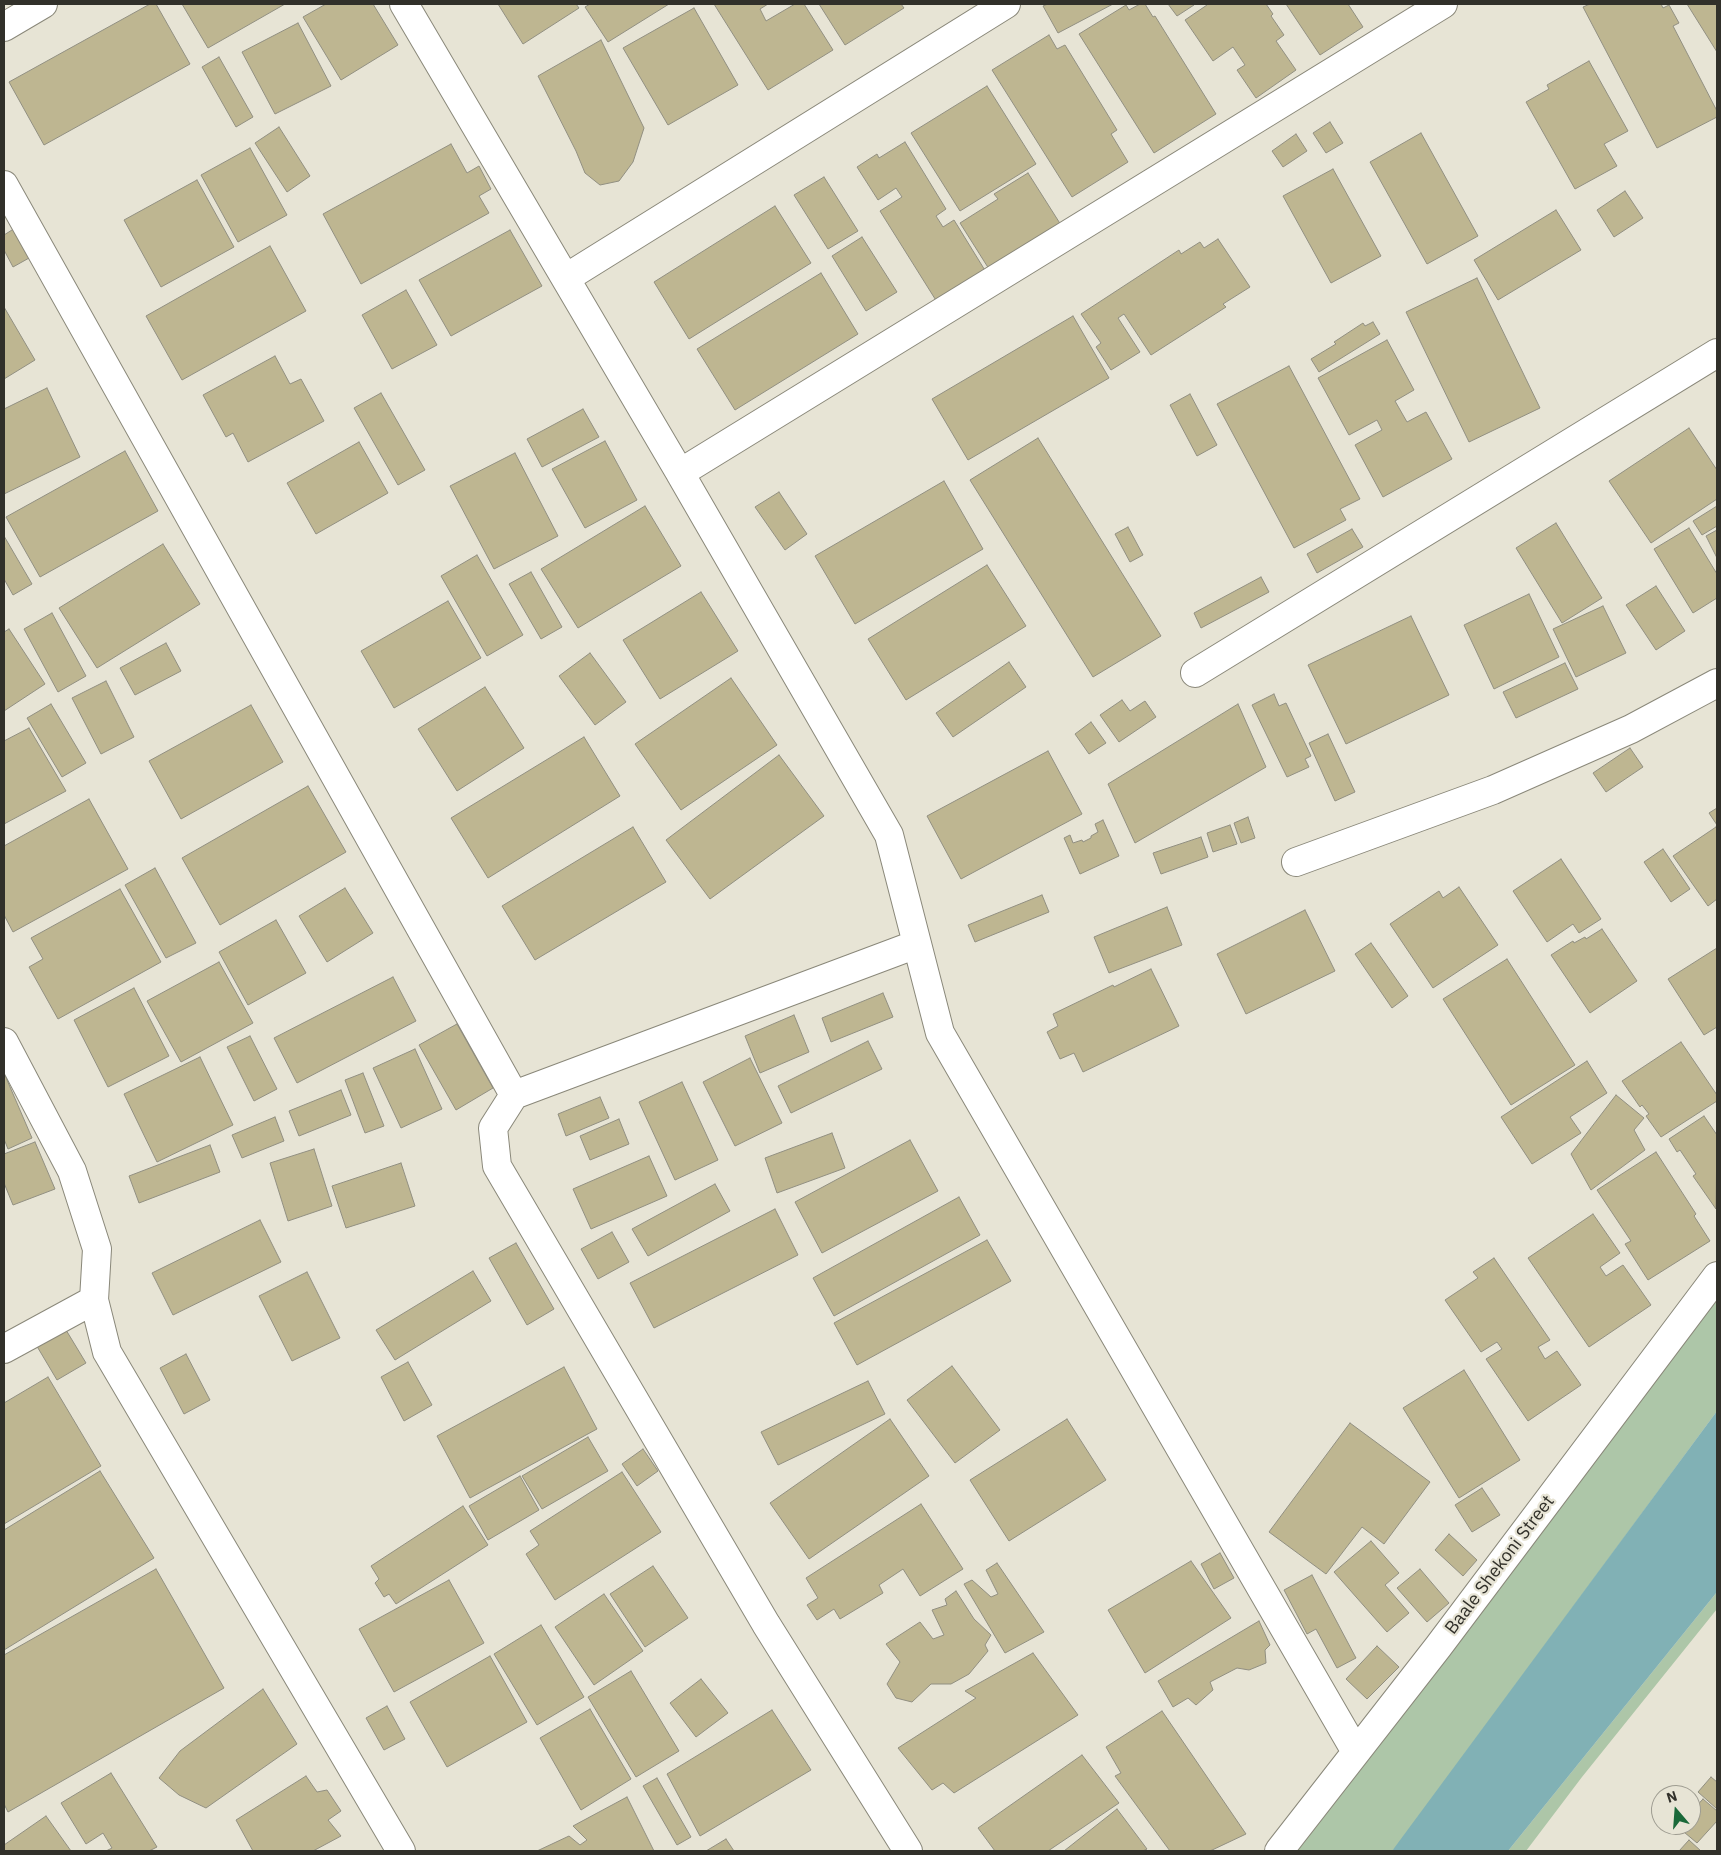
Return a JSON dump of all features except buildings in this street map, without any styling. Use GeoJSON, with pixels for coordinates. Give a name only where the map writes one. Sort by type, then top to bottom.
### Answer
{"type":"FeatureCollection","features":[{"type":"Feature","properties":{"kind":"street"},"geometry":{"type":"LineString","coordinates":[[4,27],[43,4]]}},
{"type":"Feature","properties":{"kind":"street"},"geometry":{"type":"LineString","coordinates":[[404,4],[680,473],[889,835],[940,1033],[1356,1752]]}},
{"type":"Feature","properties":{"kind":"street"},"geometry":{"type":"LineString","coordinates":[[566,278],[1006,4]]}},
{"type":"Feature","properties":{"kind":"street"},"geometry":{"type":"LineString","coordinates":[[680,473],[1443,4]]}},
{"type":"Feature","properties":{"kind":"street"},"geometry":{"type":"LineString","coordinates":[[4,185],[514,1095]]}},
{"type":"Feature","properties":{"kind":"street"},"geometry":{"type":"LineString","coordinates":[[1195,674],[1717,353]]}},
{"type":"Feature","properties":{"kind":"street"},"geometry":{"type":"LineString","coordinates":[[1296,862],[1493,790],[1631,729],[1717,683]]}},
{"type":"Feature","properties":{"kind":"street"},"geometry":{"type":"LineString","coordinates":[[908,1851],[766,1624],[497,1166],[493,1128],[514,1095],[918,944]]}},
{"type":"Feature","properties":{"kind":"street"},"geometry":{"type":"LineString","coordinates":[[4,1042],[72,1171],[97,1249],[94,1300],[108,1352],[401,1851]]}},
{"type":"Feature","properties":{"kind":"street","name":"Baale Shekoni Street"},"geometry":{"type":"LineString","coordinates":[[1280,1851],[1438,1647],[1717,1276]]}},
{"type":"Feature","properties":{"kind":"street"},"geometry":{"type":"LineString","coordinates":[[4,1349],[94,1300]]}},
{"type":"Feature","properties":{"kind":"green space"},"geometry":{"type":"Polygon","coordinates":[[[1717,1281],[1717,1411],[1398,1845],[1392,1851],[1278,1851],[1717,1281]]]}},
{"type":"Feature","properties":{"kind":"green space"},"geometry":{"type":"Polygon","coordinates":[[[1717,1592],[1717,1609],[1582,1777],[1526,1851],[1508,1851],[1717,1592]]]}},
{"type":"Feature","properties":{"kind":"water"},"geometry":{"type":"Polygon","coordinates":[[[1717,1411],[1717,1592],[1508,1851],[1392,1851],[1717,1411]]]}}]}
